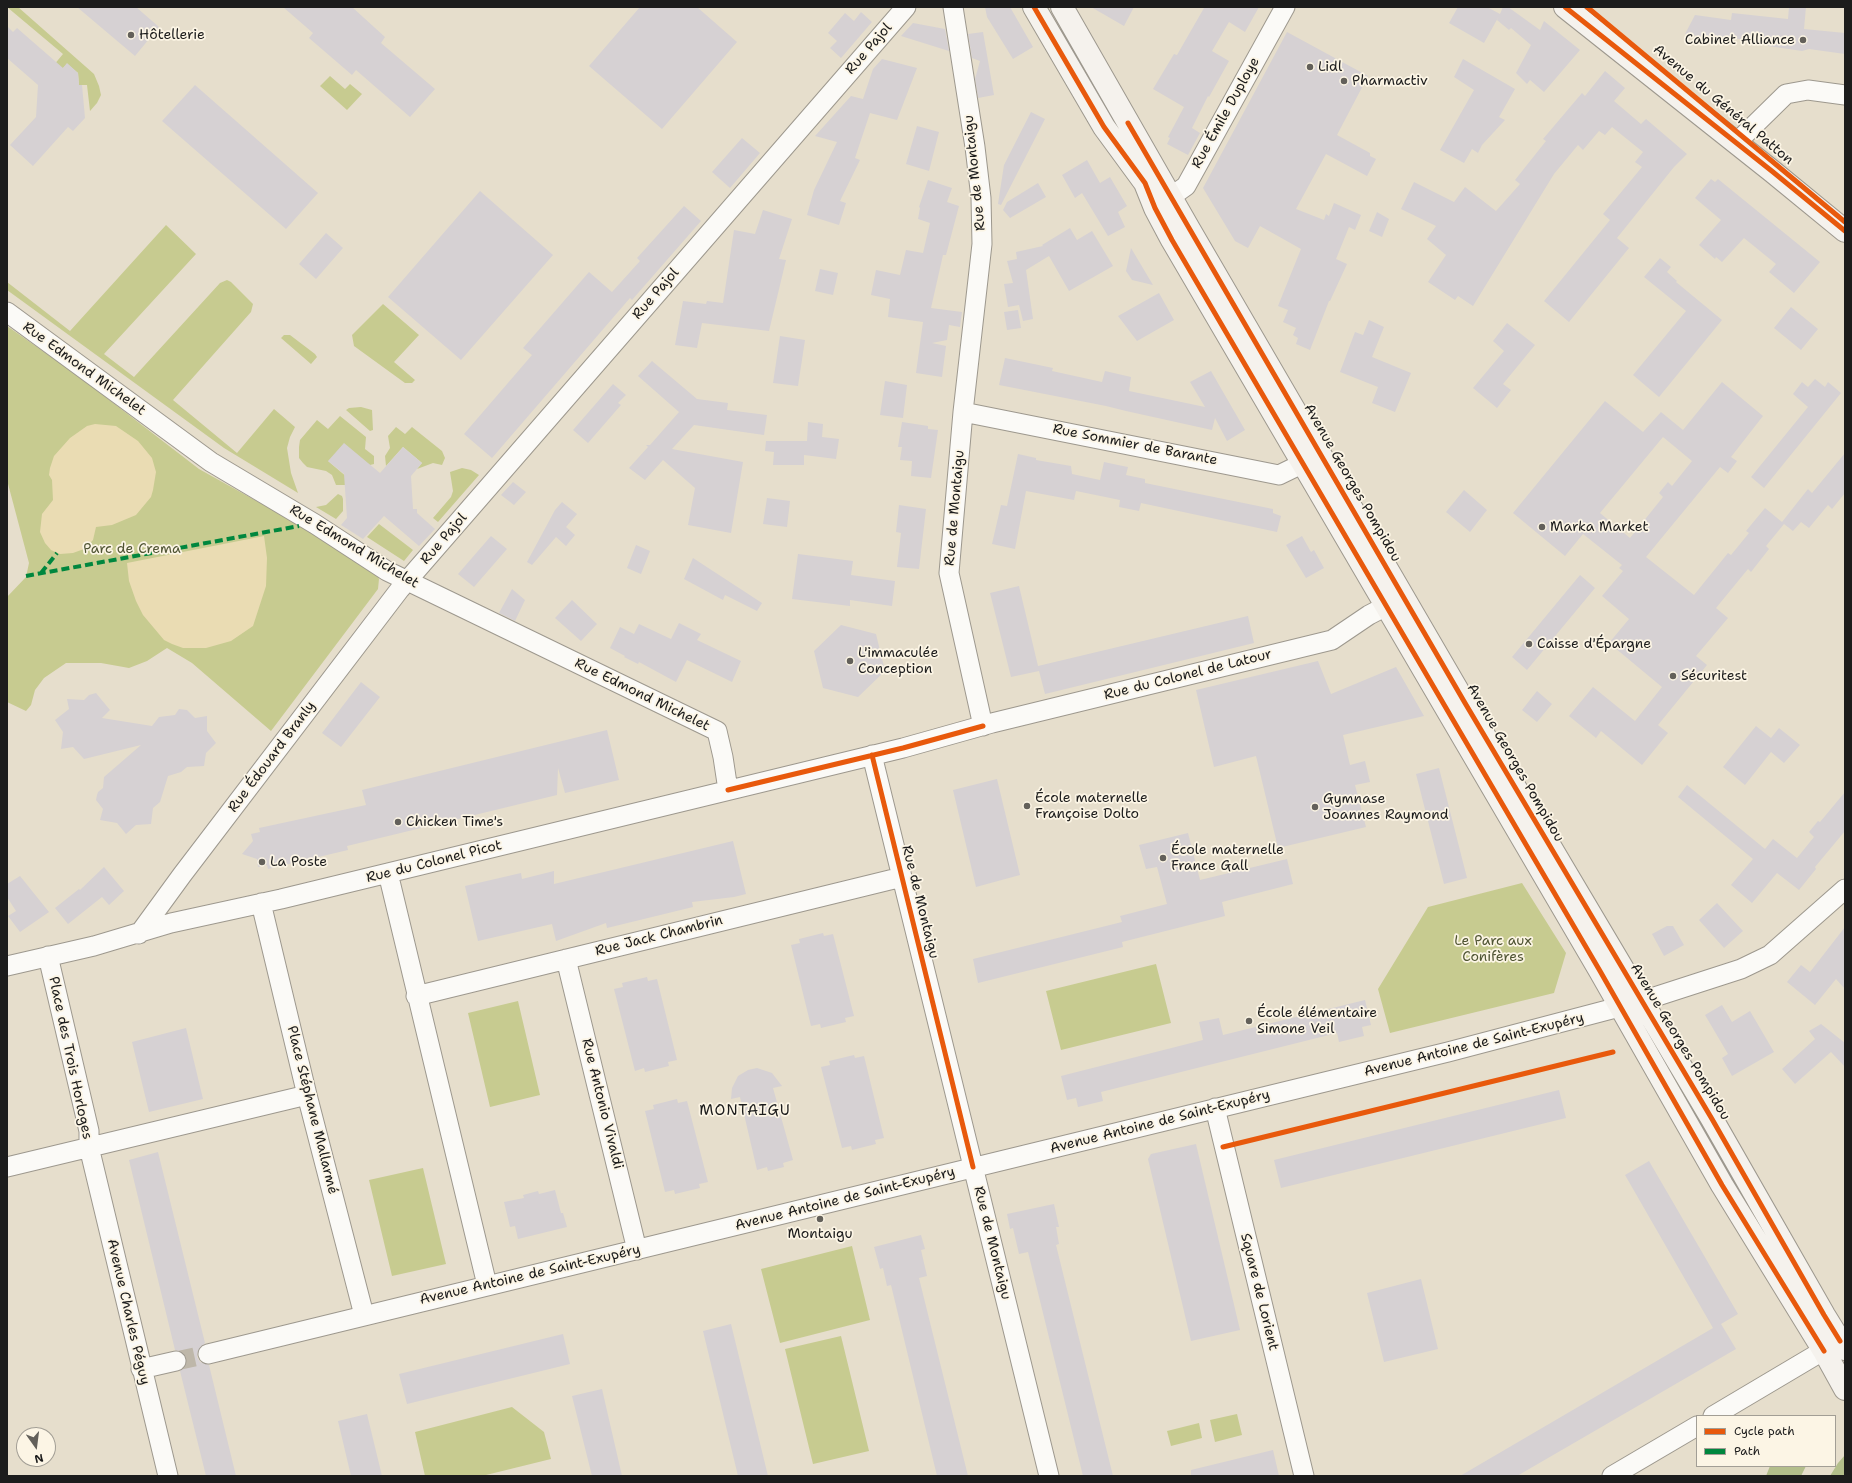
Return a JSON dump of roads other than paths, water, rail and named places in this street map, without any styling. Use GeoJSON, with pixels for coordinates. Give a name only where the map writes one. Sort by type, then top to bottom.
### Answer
{"type":"FeatureCollection","features":[{"type":"Feature","properties":{"kind":"main road"},"geometry":{"type":"LineString","coordinates":[[1034,7],[1104,127],[1145,183],[1163,203]]}},
{"type":"Feature","properties":{"kind":"main road"},"geometry":{"type":"LineString","coordinates":[[1062,7],[1163,203]]}},
{"type":"Feature","properties":{"kind":"main road","name":"Avenue du Général Patton"},"geometry":{"type":"LineString","coordinates":[[1565,7],[1845,222]]}},
{"type":"Feature","properties":{"kind":"main road","name":"Avenue du Général Patton"},"geometry":{"type":"LineString","coordinates":[[1587,7],[1845,231]]}},
{"type":"Feature","properties":{"kind":"main road","name":"Avenue Georges Pompidou"},"geometry":{"type":"LineString","coordinates":[[1163,203],[1395,602],[1722,1185],[1836,1347]]}},
{"type":"Feature","properties":{"kind":"main road","name":"Avenue Georges Pompidou"},"geometry":{"type":"LineString","coordinates":[[1395,602],[1642,1001],[1712,1119],[1812,1296],[1836,1347],[1845,1389]]}},
{"type":"Feature","properties":{"kind":"main road"},"geometry":{"type":"LineString","coordinates":[[1621,1007],[1660,1047],[1697,1112],[1712,1119]]}},
{"type":"Feature","properties":{"kind":"street","name":"Rue Pajol"},"geometry":{"type":"LineString","coordinates":[[408,581],[906,7]]}},
{"type":"Feature","properties":{"kind":"street","name":"Rue de Montaigu"},"geometry":{"type":"LineString","coordinates":[[953,7],[975,148],[981,198],[982,244],[963,412],[949,573],[983,726]]}},
{"type":"Feature","properties":{"kind":"street","name":"Rue Émile Duploye"},"geometry":{"type":"LineString","coordinates":[[1163,203],[1186,186],[1285,7]]}},
{"type":"Feature","properties":{"kind":"street"},"geometry":{"type":"LineString","coordinates":[[1739,140],[1786,94],[1808,90],[1845,95]]}},
{"type":"Feature","properties":{"kind":"street","name":"Rue Edmond Michelet"},"geometry":{"type":"LineString","coordinates":[[7,312],[212,462],[315,524],[387,571],[716,731],[723,757],[728,790]]}},
{"type":"Feature","properties":{"kind":"street","name":"Rue Sommier de Barante"},"geometry":{"type":"LineString","coordinates":[[963,412],[1279,475],[1312,459]]}},
{"type":"Feature","properties":{"kind":"street","name":"Rue Édouard Branly"},"geometry":{"type":"LineString","coordinates":[[139,934],[182,875],[408,581]]}},
{"type":"Feature","properties":{"kind":"street","name":"Rue du Colonel de Latour"},"geometry":{"type":"LineString","coordinates":[[983,726],[1332,640],[1369,616],[1395,602]]}},
{"type":"Feature","properties":{"kind":"street"},"geometry":{"type":"LineString","coordinates":[[872,756],[983,726]]}},
{"type":"Feature","properties":{"kind":"street","name":"Rue de Montaigu"},"geometry":{"type":"LineString","coordinates":[[872,756],[1049,1476]]}},
{"type":"Feature","properties":{"kind":"street","name":"Rue du Colonel Picot"},"geometry":{"type":"LineString","coordinates":[[139,934],[171,923],[261,904],[872,756]]}},
{"type":"Feature","properties":{"kind":"street"},"geometry":{"type":"LineString","coordinates":[[388,873],[416,996],[487,1285]]}},
{"type":"Feature","properties":{"kind":"street","name":"Rue Jack Chambrin"},"geometry":{"type":"LineString","coordinates":[[416,996],[902,877]]}},
{"type":"Feature","properties":{"kind":"street","name":"Avenue Antoine de Saint-Exupéry"},"geometry":{"type":"LineString","coordinates":[[208,1354],[1464,1048],[1621,1007],[1741,969],[1770,955],[1845,890]]}},
{"type":"Feature","properties":{"kind":"street","name":"Place Stéphane Mallarmé"},"geometry":{"type":"LineString","coordinates":[[261,904],[307,1095],[364,1316]]}},
{"type":"Feature","properties":{"kind":"street"},"geometry":{"type":"LineString","coordinates":[[7,966],[139,934]]}},
{"type":"Feature","properties":{"kind":"street","name":"Place des Trois Horloges"},"geometry":{"type":"LineString","coordinates":[[7,1167],[89,1147],[89,1131],[48,956]]}},
{"type":"Feature","properties":{"kind":"street","name":"Rue Antonio Vivaldi"},"geometry":{"type":"LineString","coordinates":[[566,959],[637,1250]]}},
{"type":"Feature","properties":{"kind":"street"},"geometry":{"type":"LineString","coordinates":[[89,1147],[307,1095]]}},
{"type":"Feature","properties":{"kind":"street","name":"Square de Lorient"},"geometry":{"type":"LineString","coordinates":[[1214,1108],[1304,1476]]}},
{"type":"Feature","properties":{"kind":"street","name":"Avenue Charles Péguy"},"geometry":{"type":"LineString","coordinates":[[89,1147],[168,1476]]}},
{"type":"Feature","properties":{"kind":"street"},"geometry":{"type":"LineString","coordinates":[[1715,1415],[1836,1347]]}},
{"type":"Feature","properties":{"kind":"street"},"geometry":{"type":"LineString","coordinates":[[142,1369],[176,1361]]}},
{"type":"Feature","properties":{"kind":"street"},"geometry":{"type":"LineString","coordinates":[[1612,1476],[1696,1427]]}},
{"type":"Feature","properties":{"kind":"tunnel"},"geometry":{"type":"LineString","coordinates":[[176,1361],[208,1354]]}},
{"type":"Feature","properties":{"kind":"place","name":"Hôtellerie"},"geometry":{"type":"Point","coordinates":[131,35]}},
{"type":"Feature","properties":{"kind":"place","name":"Cabinet Alliance"},"geometry":{"type":"Point","coordinates":[1803,40]}},
{"type":"Feature","properties":{"kind":"place","name":"Lidl"},"geometry":{"type":"Point","coordinates":[1310,67]}},
{"type":"Feature","properties":{"kind":"place","name":"Pharmactiv"},"geometry":{"type":"Point","coordinates":[1344,81]}},
{"type":"Feature","properties":{"kind":"place","name":"Marka Market"},"geometry":{"type":"Point","coordinates":[1542,527]}},
{"type":"Feature","properties":{"kind":"place","name":"Caisse d'Épargne"},"geometry":{"type":"Point","coordinates":[1529,644]}},
{"type":"Feature","properties":{"kind":"place","name":"L'immaculée Conception"},"geometry":{"type":"Point","coordinates":[850,661]}},
{"type":"Feature","properties":{"kind":"place","name":"Sécuritest"},"geometry":{"type":"Point","coordinates":[1673,676]}},
{"type":"Feature","properties":{"kind":"place","name":"École maternelle Françoise Dolto"},"geometry":{"type":"Point","coordinates":[1027,806]}},
{"type":"Feature","properties":{"kind":"place","name":"Gymnase Joannes Raymond"},"geometry":{"type":"Point","coordinates":[1315,807]}},
{"type":"Feature","properties":{"kind":"place","name":"Chicken Time's"},"geometry":{"type":"Point","coordinates":[398,822]}},
{"type":"Feature","properties":{"kind":"place","name":"École maternelle France Gall"},"geometry":{"type":"Point","coordinates":[1163,858]}},
{"type":"Feature","properties":{"kind":"place","name":"La Poste"},"geometry":{"type":"Point","coordinates":[262,862]}},
{"type":"Feature","properties":{"kind":"place","name":"École élémentaire Simone Veil"},"geometry":{"type":"Point","coordinates":[1249,1021]}},
{"type":"Feature","properties":{"kind":"place","name":"Montaigu"},"geometry":{"type":"Point","coordinates":[820,1219]}},
{"type":"Feature","properties":{"kind":"district","name":"MONTAIGU"},"geometry":{"type":"Point","coordinates":[745,1111]}},
{"type":"Feature","properties":{"kind":"park label","name":"Parc de Crema"},"geometry":{"type":"Point","coordinates":[132,549]}},
{"type":"Feature","properties":{"kind":"park label","name":"Le Parc aux Conifères"},"geometry":{"type":"Point","coordinates":[1493,950]}}]}
